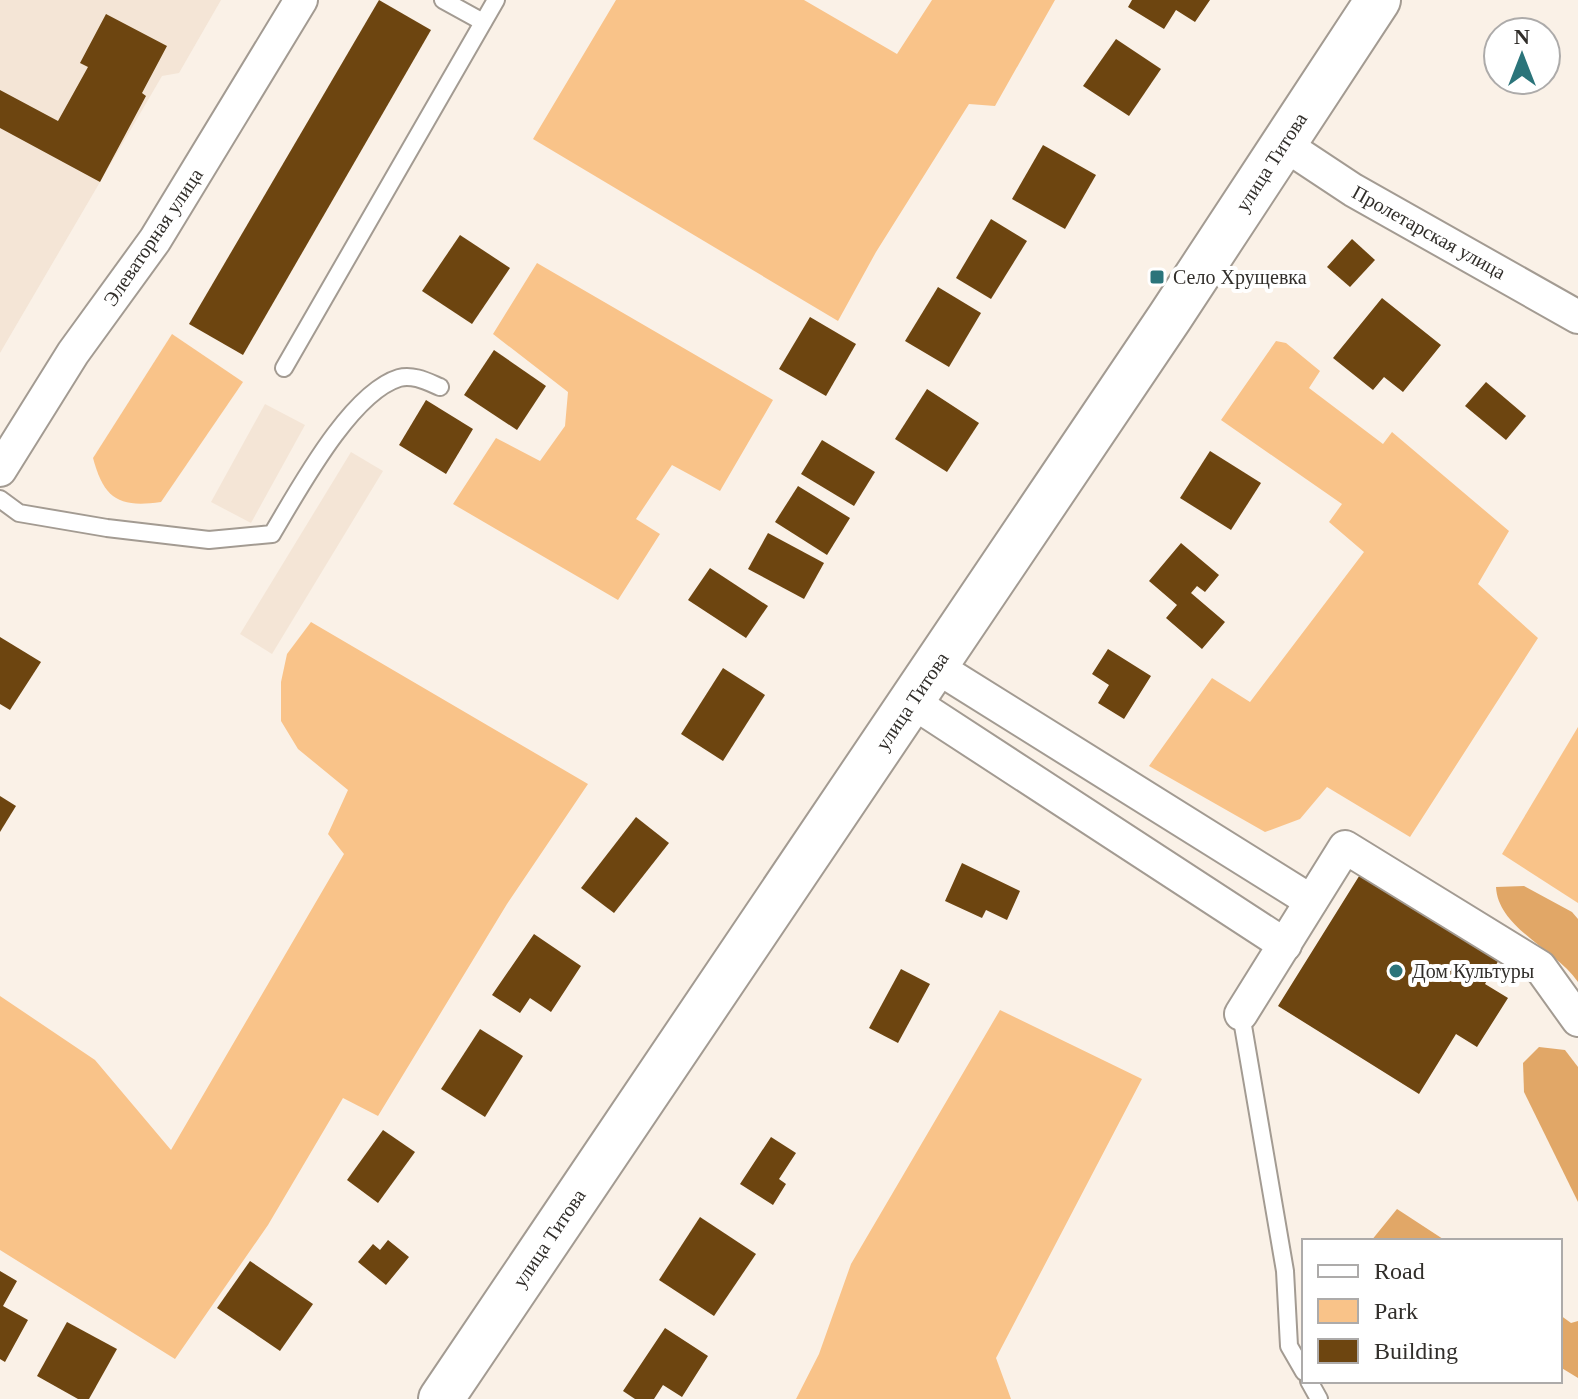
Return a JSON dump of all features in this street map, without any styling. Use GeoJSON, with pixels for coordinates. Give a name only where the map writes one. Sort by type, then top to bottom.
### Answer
{"type":"FeatureCollection","features":[{"type":"Feature","properties":{"kind":"main road","name":"улица Титова"},"geometry":{"type":"LineString","coordinates":[[441,1399],[1170,317],[1378,0]]}},
{"type":"Feature","properties":{"kind":"street","name":"Элеваторная улица"},"geometry":{"type":"LineString","coordinates":[[0,470],[73,353],[155,240],[301,0]]}},
{"type":"Feature","properties":{"kind":"street","name":"Пролетарская улица"},"geometry":{"type":"LineString","coordinates":[[1282,143],[1353,190],[1578,317]]}},
{"type":"Feature","properties":{"kind":"street"},"geometry":{"type":"LineString","coordinates":[[935,666],[1311,901]]}},
{"type":"Feature","properties":{"kind":"street"},"geometry":{"type":"LineString","coordinates":[[911,701],[1285,945]]}},
{"type":"Feature","properties":{"kind":"street"},"geometry":{"type":"LineString","coordinates":[[1241,1014],[1345,847],[1540,967],[1578,1020]]}},
{"type":"Feature","properties":{"kind":"lane"},"geometry":{"type":"LineString","coordinates":[[443,0],[483,22]]}},
{"type":"Feature","properties":{"kind":"lane"},"geometry":{"type":"LineString","coordinates":[[284,368],[496,0]]}},
{"type":"Feature","properties":{"kind":"lane"},"geometry":{"type":"LineString","coordinates":[[0,499],[19,513],[107,528],[209,540],[272,534],[323,450],[375,389],[402,377],[421,378],[440,387]]}},
{"type":"Feature","properties":{"kind":"lane"},"geometry":{"type":"LineString","coordinates":[[1241,1014],[1285,1271],[1289,1346],[1302,1369]]}},
{"type":"Feature","properties":{"kind":"shaded area"},"geometry":{"type":"Polygon","coordinates":[[[0,0],[221,0],[179,73],[162,76],[0,353],[0,0]]]}},
{"type":"Feature","properties":{"kind":"shaded area"},"geometry":{"type":"Polygon","coordinates":[[[265,404],[305,425],[251,523],[211,502],[265,404]]]}},
{"type":"Feature","properties":{"kind":"shaded area"},"geometry":{"type":"Polygon","coordinates":[[[351,452],[383,471],[272,654],[240,634],[351,452]]]}},
{"type":"Feature","properties":{"kind":"shaded area"},"geometry":{"type":"Polygon","coordinates":[[[1524,886],[1572,912],[1578,919],[1578,982],[1517,926],[1499,902],[1496,887],[1524,886]]]}},
{"type":"Feature","properties":{"kind":"shaded area"},"geometry":{"type":"Polygon","coordinates":[[[1539,1047],[1565,1050],[1578,1067],[1578,1202],[1524,1092],[1523,1063],[1539,1047]]]}},
{"type":"Feature","properties":{"kind":"shaded area"},"geometry":{"type":"Polygon","coordinates":[[[1397,1209],[1443,1239],[1373,1239],[1397,1209]]]}},
{"type":"Feature","properties":{"kind":"shaded area"},"geometry":{"type":"Polygon","coordinates":[[[1562,1316],[1571,1323],[1578,1321],[1578,1378],[1562,1368],[1562,1316]]]}},
{"type":"Feature","properties":{"kind":"green space"},"geometry":{"type":"Polygon","coordinates":[[[616,0],[804,0],[897,54],[932,0],[1055,0],[995,106],[969,104],[876,252],[838,321],[533,139],[616,0]]]}},
{"type":"Feature","properties":{"kind":"green space"},"geometry":{"type":"Polygon","coordinates":[[[537,263],[773,400],[720,491],[672,465],[636,519],[660,534],[618,600],[453,504],[496,438],[540,461],[565,426],[568,392],[493,334],[537,263]]]}},
{"type":"Feature","properties":{"kind":"green space"},"geometry":{"type":"Polygon","coordinates":[[[172,334],[243,382],[161,502],[124,502],[108,492],[93,458],[172,334]]]}},
{"type":"Feature","properties":{"kind":"green space"},"geometry":{"type":"Polygon","coordinates":[[[1276,341],[1286,343],[1320,371],[1309,388],[1383,444],[1392,432],[1509,531],[1478,584],[1538,638],[1410,837],[1327,787],[1300,819],[1265,832],[1149,766],[1212,678],[1250,702],[1364,552],[1329,522],[1342,504],[1221,420],[1276,341]]]}},
{"type":"Feature","properties":{"kind":"green space"},"geometry":{"type":"Polygon","coordinates":[[[311,622],[588,784],[507,904],[378,1116],[343,1098],[268,1225],[175,1359],[0,1250],[0,996],[95,1060],[171,1150],[344,854],[328,834],[348,790],[298,749],[281,721],[281,682],[287,654],[311,622]]]}},
{"type":"Feature","properties":{"kind":"green space"},"geometry":{"type":"Polygon","coordinates":[[[1578,727],[1578,903],[1502,854],[1578,727]]]}},
{"type":"Feature","properties":{"kind":"green space"},"geometry":{"type":"Polygon","coordinates":[[[1000,1010],[1142,1079],[996,1358],[1011,1399],[796,1399],[819,1354],[851,1264],[1000,1010]]]}},
{"type":"Feature","properties":{"kind":"building"},"geometry":{"type":"Polygon","coordinates":[[[379,0],[431,30],[243,355],[189,324],[379,0]]]}},
{"type":"Feature","properties":{"kind":"building"},"geometry":{"type":"Polygon","coordinates":[[[1132,0],[1210,0],[1195,22],[1176,10],[1164,29],[1128,7],[1132,0]]]}},
{"type":"Feature","properties":{"kind":"building"},"geometry":{"type":"Polygon","coordinates":[[[106,14],[167,46],[142,93],[146,96],[100,182],[0,128],[0,90],[58,121],[88,67],[80,63],[106,14]]]}},
{"type":"Feature","properties":{"kind":"building"},"geometry":{"type":"Polygon","coordinates":[[[1116,39],[1161,69],[1129,116],[1083,86],[1116,39]]]}},
{"type":"Feature","properties":{"kind":"building"},"geometry":{"type":"Polygon","coordinates":[[[1043,145],[1096,175],[1065,229],[1012,199],[1043,145]]]}},
{"type":"Feature","properties":{"kind":"building"},"geometry":{"type":"Polygon","coordinates":[[[991,219],[1027,241],[991,299],[956,278],[991,219]]]}},
{"type":"Feature","properties":{"kind":"building"},"geometry":{"type":"Polygon","coordinates":[[[460,235],[510,268],[472,324],[422,291],[460,235]]]}},
{"type":"Feature","properties":{"kind":"building"},"geometry":{"type":"Polygon","coordinates":[[[1352,239],[1375,260],[1350,287],[1327,267],[1352,239]]]}},
{"type":"Feature","properties":{"kind":"building"},"geometry":{"type":"Polygon","coordinates":[[[938,287],[981,313],[949,367],[905,341],[938,287]]]}},
{"type":"Feature","properties":{"kind":"building"},"geometry":{"type":"Polygon","coordinates":[[[1382,298],[1441,345],[1403,392],[1384,377],[1373,390],[1333,358],[1382,298]]]}},
{"type":"Feature","properties":{"kind":"building"},"geometry":{"type":"Polygon","coordinates":[[[810,317],[856,344],[826,396],[779,369],[810,317]]]}},
{"type":"Feature","properties":{"kind":"building"},"geometry":{"type":"Polygon","coordinates":[[[494,350],[546,386],[517,430],[464,395],[494,350]]]}},
{"type":"Feature","properties":{"kind":"building"},"geometry":{"type":"Polygon","coordinates":[[[1486,382],[1526,416],[1506,440],[1465,406],[1486,382]]]}},
{"type":"Feature","properties":{"kind":"building"},"geometry":{"type":"Polygon","coordinates":[[[927,389],[979,423],[947,472],[895,439],[927,389]]]}},
{"type":"Feature","properties":{"kind":"building"},"geometry":{"type":"Polygon","coordinates":[[[426,400],[473,429],[446,474],[399,445],[426,400]]]}},
{"type":"Feature","properties":{"kind":"building"},"geometry":{"type":"Polygon","coordinates":[[[822,440],[875,472],[854,506],[801,474],[822,440]]]}},
{"type":"Feature","properties":{"kind":"building"},"geometry":{"type":"Polygon","coordinates":[[[1210,451],[1261,483],[1231,530],[1180,498],[1210,451]]]}},
{"type":"Feature","properties":{"kind":"building"},"geometry":{"type":"Polygon","coordinates":[[[798,486],[850,518],[827,555],[775,522],[798,486]]]}},
{"type":"Feature","properties":{"kind":"building"},"geometry":{"type":"Polygon","coordinates":[[[768,533],[824,563],[804,599],[748,569],[768,533]]]}},
{"type":"Feature","properties":{"kind":"building"},"geometry":{"type":"Polygon","coordinates":[[[1181,543],[1219,575],[1205,592],[1197,586],[1191,593],[1225,622],[1202,649],[1166,618],[1177,605],[1149,581],[1181,543]]]}},
{"type":"Feature","properties":{"kind":"building"},"geometry":{"type":"Polygon","coordinates":[[[710,568],[768,606],[746,638],[688,600],[710,568]]]}},
{"type":"Feature","properties":{"kind":"building"},"geometry":{"type":"Polygon","coordinates":[[[0,637],[41,662],[10,710],[0,704],[0,637]]]}},
{"type":"Feature","properties":{"kind":"building"},"geometry":{"type":"Polygon","coordinates":[[[1108,649],[1151,676],[1124,719],[1098,703],[1109,685],[1092,674],[1108,649]]]}},
{"type":"Feature","properties":{"kind":"building"},"geometry":{"type":"Polygon","coordinates":[[[723,668],[765,695],[723,761],[681,734],[723,668]]]}},
{"type":"Feature","properties":{"kind":"building"},"geometry":{"type":"Polygon","coordinates":[[[0,796],[16,806],[0,832],[0,796]]]}},
{"type":"Feature","properties":{"kind":"building"},"geometry":{"type":"Polygon","coordinates":[[[636,817],[669,843],[614,913],[581,888],[636,817]]]}},
{"type":"Feature","properties":{"kind":"building"},"geometry":{"type":"Polygon","coordinates":[[[962,863],[1020,891],[1007,920],[986,910],[982,918],[945,901],[962,863]]]}},
{"type":"Feature","properties":{"kind":"building","name":"Дом Культуры"},"geometry":{"type":"Polygon","coordinates":[[[1361,873],[1500,958],[1485,984],[1508,998],[1477,1047],[1456,1034],[1419,1094],[1278,1006],[1361,873]]]}},
{"type":"Feature","properties":{"kind":"building"},"geometry":{"type":"Polygon","coordinates":[[[534,934],[581,966],[551,1012],[530,998],[520,1013],[492,995],[534,934]]]}},
{"type":"Feature","properties":{"kind":"building"},"geometry":{"type":"Polygon","coordinates":[[[901,969],[930,984],[898,1043],[869,1028],[901,969]]]}},
{"type":"Feature","properties":{"kind":"building"},"geometry":{"type":"Polygon","coordinates":[[[480,1029],[523,1056],[485,1117],[441,1089],[480,1029]]]}},
{"type":"Feature","properties":{"kind":"building"},"geometry":{"type":"Polygon","coordinates":[[[383,1130],[415,1152],[378,1203],[347,1180],[383,1130]]]}},
{"type":"Feature","properties":{"kind":"building"},"geometry":{"type":"Polygon","coordinates":[[[771,1137],[796,1153],[779,1179],[786,1184],[773,1205],[740,1184],[771,1137]]]}},
{"type":"Feature","properties":{"kind":"building"},"geometry":{"type":"Polygon","coordinates":[[[700,1217],[756,1254],[714,1316],[659,1280],[700,1217]]]}},
{"type":"Feature","properties":{"kind":"building"},"geometry":{"type":"Polygon","coordinates":[[[388,1240],[409,1257],[386,1285],[358,1262],[373,1244],[380,1250],[388,1240]]]}},
{"type":"Feature","properties":{"kind":"building"},"geometry":{"type":"Polygon","coordinates":[[[250,1261],[313,1304],[280,1351],[217,1308],[250,1261]]]}},
{"type":"Feature","properties":{"kind":"building"},"geometry":{"type":"Polygon","coordinates":[[[0,1271],[17,1281],[3,1306],[28,1320],[5,1362],[0,1359],[0,1271]]]}},
{"type":"Feature","properties":{"kind":"building"},"geometry":{"type":"Polygon","coordinates":[[[67,1322],[117,1349],[89,1399],[78,1399],[37,1376],[67,1322]]]}},
{"type":"Feature","properties":{"kind":"building"},"geometry":{"type":"Polygon","coordinates":[[[665,1328],[708,1356],[682,1397],[663,1385],[654,1399],[635,1399],[623,1391],[665,1328]]]}},
{"type":"Feature","properties":{"kind":"place","name":"Село Хрущевка"},"geometry":{"type":"Point","coordinates":[1157,277]}},
{"type":"Feature","properties":{"kind":"place","name":"Дом Культуры"},"geometry":{"type":"Point","coordinates":[1396,971]}}]}
